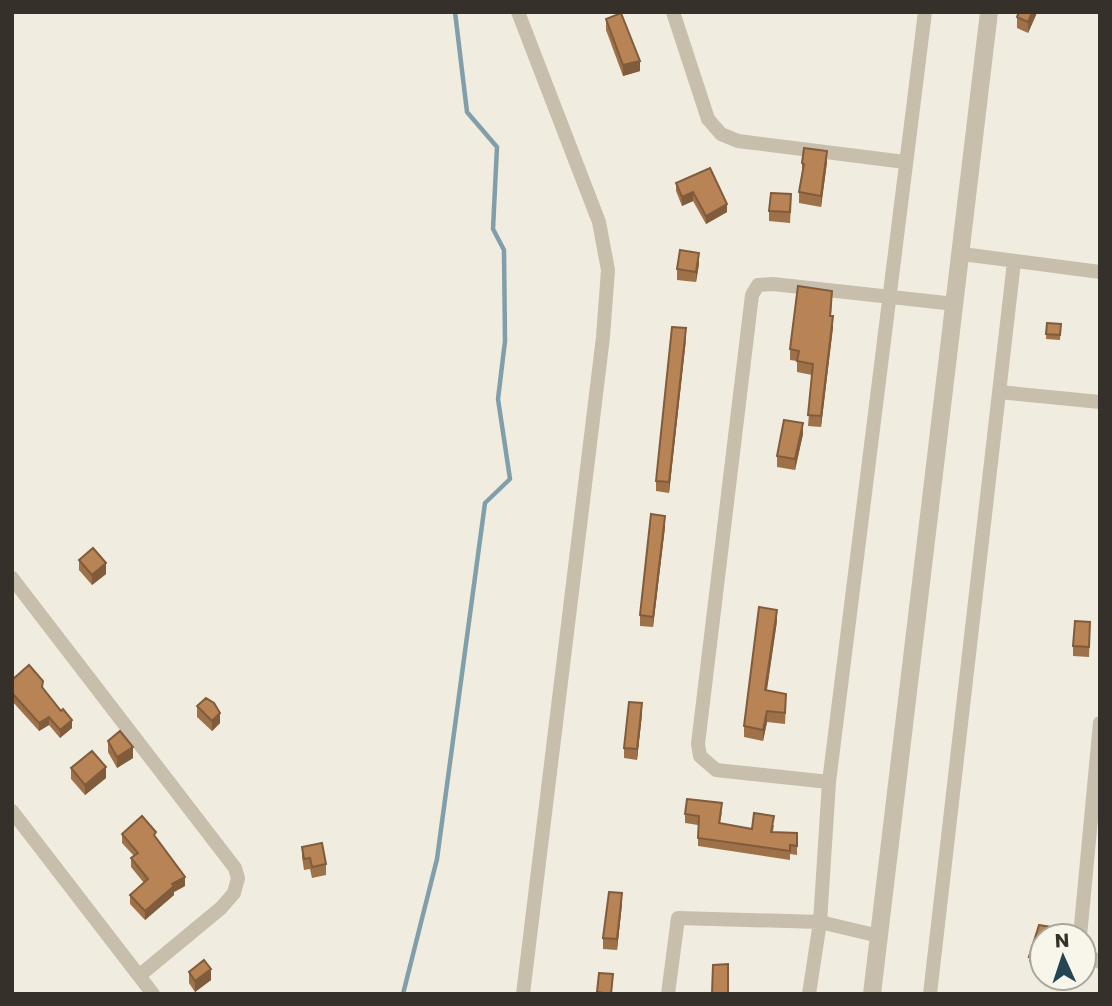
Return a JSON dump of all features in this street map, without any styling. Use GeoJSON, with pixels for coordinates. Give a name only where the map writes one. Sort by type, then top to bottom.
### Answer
{"type":"FeatureCollection","features":[{"type":"Feature","properties":{"kind":"street"},"geometry":{"type":"LineString","coordinates":[[518,12],[598,222],[608,270],[600,364],[523,994]]}},
{"type":"Feature","properties":{"kind":"street"},"geometry":{"type":"LineString","coordinates":[[809,994],[820,922],[830,782],[925,12]]}},
{"type":"Feature","properties":{"kind":"street"},"geometry":{"type":"LineString","coordinates":[[873,994],[989,12]]}},
{"type":"Feature","properties":{"kind":"street"},"geometry":{"type":"LineString","coordinates":[[676,13],[708,119],[721,134],[738,141],[905,162]]}},
{"type":"Feature","properties":{"kind":"street"},"geometry":{"type":"LineString","coordinates":[[962,254],[1100,272]]}},
{"type":"Feature","properties":{"kind":"street"},"geometry":{"type":"LineString","coordinates":[[930,994],[1014,262]]}},
{"type":"Feature","properties":{"kind":"street"},"geometry":{"type":"LineString","coordinates":[[830,782],[716,770],[700,756],[698,744],[752,295],[758,285],[774,284],[955,304]]}},
{"type":"Feature","properties":{"kind":"street"},"geometry":{"type":"LineString","coordinates":[[999,392],[1100,402]]}},
{"type":"Feature","properties":{"kind":"street"},"geometry":{"type":"LineString","coordinates":[[12,578],[235,868],[238,878],[234,893],[221,908],[139,975]]}},
{"type":"Feature","properties":{"kind":"street"},"geometry":{"type":"LineString","coordinates":[[1081,922],[1100,723]]}},
{"type":"Feature","properties":{"kind":"street"},"geometry":{"type":"LineString","coordinates":[[12,811],[153,994]]}},
{"type":"Feature","properties":{"kind":"street"},"geometry":{"type":"LineString","coordinates":[[668,994],[678,918],[820,922],[879,936]]}},
{"type":"Feature","properties":{"kind":"building"},"geometry":{"type":"Polygon","coordinates":[[[1019,12],[1032,12],[1028,22],[1017,17],[1019,12]]]}},
{"type":"Feature","properties":{"kind":"building"},"geometry":{"type":"Polygon","coordinates":[[[621,13],[640,61],[623,65],[606,19],[621,13]]]}},
{"type":"Feature","properties":{"kind":"building"},"geometry":{"type":"Polygon","coordinates":[[[804,148],[827,151],[821,196],[799,192],[804,148]]]}},
{"type":"Feature","properties":{"kind":"building"},"geometry":{"type":"Polygon","coordinates":[[[710,168],[727,204],[706,216],[693,192],[682,197],[676,183],[710,168]]]}},
{"type":"Feature","properties":{"kind":"building"},"geometry":{"type":"Polygon","coordinates":[[[771,193],[791,194],[790,212],[769,211],[771,193]]]}},
{"type":"Feature","properties":{"kind":"building"},"geometry":{"type":"Polygon","coordinates":[[[680,250],[699,253],[696,272],[677,269],[680,250]]]}},
{"type":"Feature","properties":{"kind":"building"},"geometry":{"type":"Polygon","coordinates":[[[798,286],[832,291],[830,316],[833,316],[821,416],[808,415],[813,364],[797,361],[799,351],[790,349],[798,286]]]}},
{"type":"Feature","properties":{"kind":"building"},"geometry":{"type":"Polygon","coordinates":[[[1047,323],[1061,324],[1060,335],[1046,334],[1047,323]]]}},
{"type":"Feature","properties":{"kind":"building"},"geometry":{"type":"Polygon","coordinates":[[[672,327],[686,328],[669,482],[656,481],[672,327]]]}},
{"type":"Feature","properties":{"kind":"building"},"geometry":{"type":"Polygon","coordinates":[[[784,420],[803,423],[795,459],[777,456],[784,420]]]}},
{"type":"Feature","properties":{"kind":"building"},"geometry":{"type":"Polygon","coordinates":[[[651,514],[665,516],[653,617],[640,615],[651,514]]]}},
{"type":"Feature","properties":{"kind":"building"},"geometry":{"type":"Polygon","coordinates":[[[93,548],[106,563],[92,575],[79,560],[93,548]]]}},
{"type":"Feature","properties":{"kind":"building"},"geometry":{"type":"Polygon","coordinates":[[[759,607],[777,610],[765,690],[786,694],[785,713],[767,711],[763,730],[744,726],[759,607]]]}},
{"type":"Feature","properties":{"kind":"building"},"geometry":{"type":"Polygon","coordinates":[[[1075,621],[1090,622],[1089,647],[1073,646],[1075,621]]]}},
{"type":"Feature","properties":{"kind":"building"},"geometry":{"type":"Polygon","coordinates":[[[29,665],[43,681],[42,687],[72,720],[60,730],[49,717],[39,723],[12,693],[12,680],[29,665]]]}},
{"type":"Feature","properties":{"kind":"building"},"geometry":{"type":"Polygon","coordinates":[[[206,698],[214,703],[220,713],[212,721],[197,706],[206,698]]]}},
{"type":"Feature","properties":{"kind":"building"},"geometry":{"type":"Polygon","coordinates":[[[629,702],[642,703],[637,749],[624,748],[629,702]]]}},
{"type":"Feature","properties":{"kind":"building"},"geometry":{"type":"Polygon","coordinates":[[[120,731],[133,747],[117,757],[108,741],[120,731]]]}},
{"type":"Feature","properties":{"kind":"building"},"geometry":{"type":"Polygon","coordinates":[[[92,751],[106,767],[85,785],[71,768],[92,751]]]}},
{"type":"Feature","properties":{"kind":"building"},"geometry":{"type":"Polygon","coordinates":[[[687,799],[722,803],[719,823],[752,829],[754,813],[774,816],[771,832],[797,833],[797,846],[790,845],[790,851],[698,838],[699,816],[685,814],[687,799]]]}},
{"type":"Feature","properties":{"kind":"building"},"geometry":{"type":"Polygon","coordinates":[[[142,816],[156,832],[154,835],[185,877],[172,884],[174,886],[145,911],[130,895],[148,879],[131,858],[138,853],[122,834],[142,816]]]}},
{"type":"Feature","properties":{"kind":"building"},"geometry":{"type":"Polygon","coordinates":[[[322,843],[326,864],[312,867],[310,858],[304,859],[302,847],[322,843]]]}},
{"type":"Feature","properties":{"kind":"building"},"geometry":{"type":"Polygon","coordinates":[[[609,892],[622,893],[617,939],[603,938],[609,892]]]}},
{"type":"Feature","properties":{"kind":"building"},"geometry":{"type":"Polygon","coordinates":[[[204,960],[211,969],[195,981],[189,972],[204,960]]]}},
{"type":"Feature","properties":{"kind":"building"},"geometry":{"type":"Polygon","coordinates":[[[728,964],[728,994],[712,994],[713,965],[728,964]]]}},
{"type":"Feature","properties":{"kind":"building"},"geometry":{"type":"Polygon","coordinates":[[[599,973],[613,974],[611,994],[597,992],[599,973]]]}},
{"type":"Feature","properties":{"kind":"waterway"},"geometry":{"type":"LineString","coordinates":[[403,994],[437,859],[485,503],[510,479],[498,399],[505,341],[504,250],[493,229],[497,147],[467,112],[455,12]]}}]}
